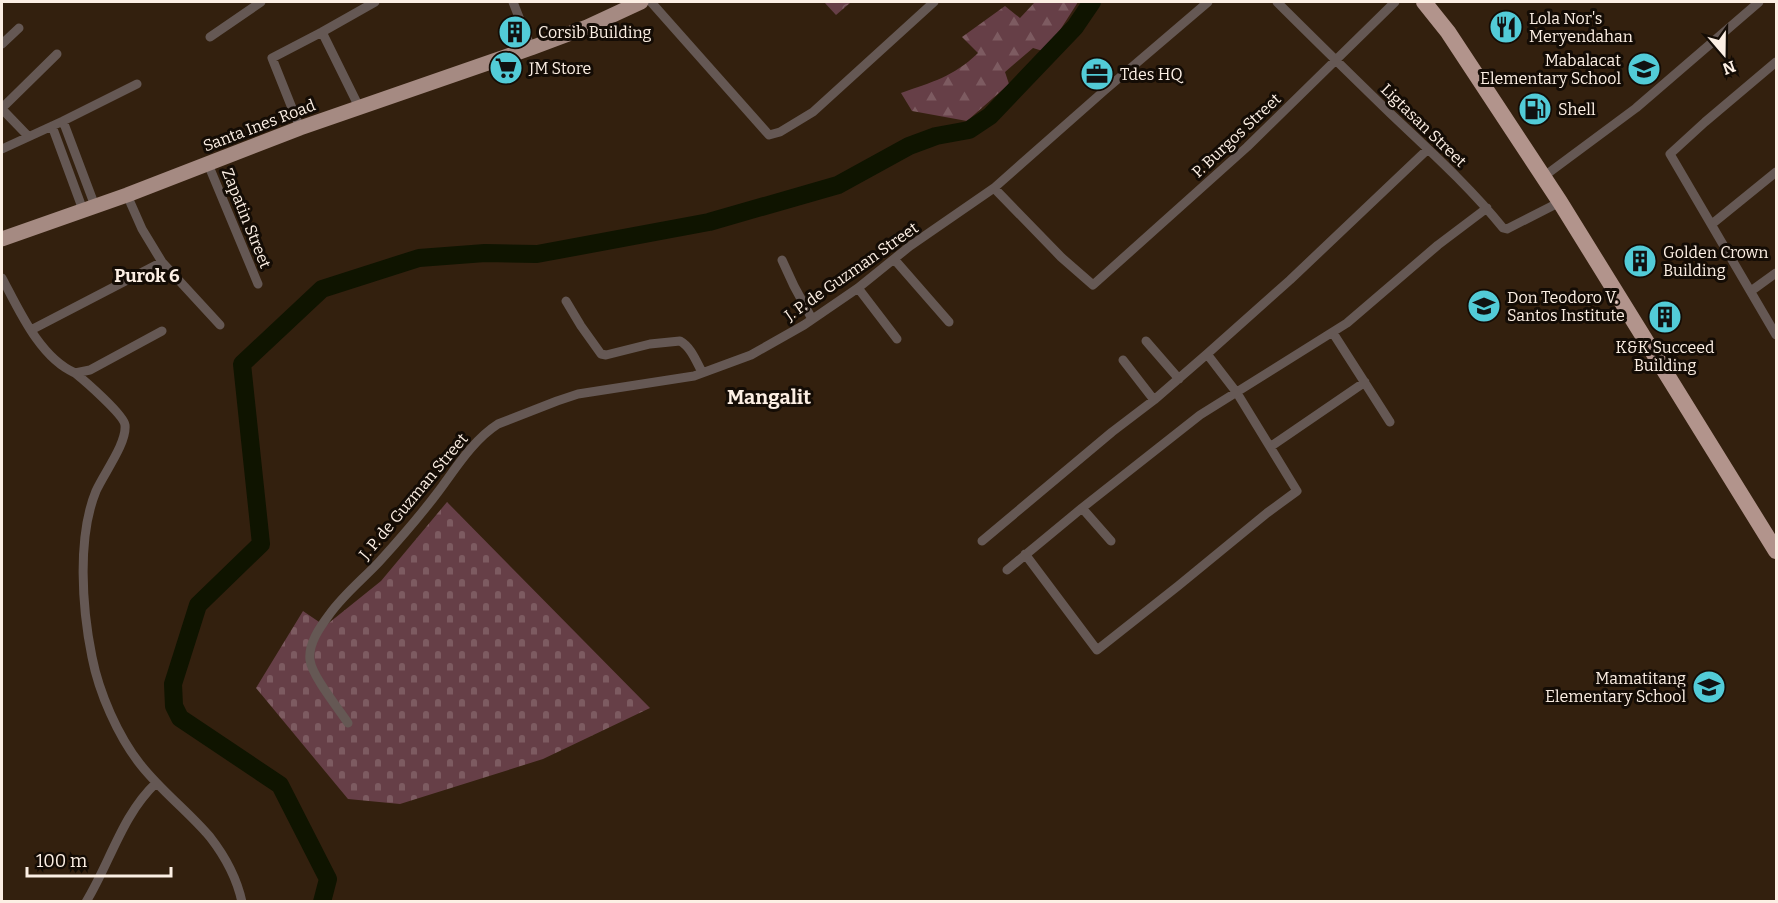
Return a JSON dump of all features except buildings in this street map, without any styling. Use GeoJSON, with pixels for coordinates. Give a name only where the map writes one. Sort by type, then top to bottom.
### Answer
{"type":"FeatureCollection","features":[{"type":"Feature","properties":{"kind":"highway"},"geometry":{"type":"LineString","coordinates":[[1424,2],[1448,32],[1560,202],[1776,551]]}},
{"type":"Feature","properties":{"kind":"main road","name":"Santa Ines Road"},"geometry":{"type":"LineString","coordinates":[[2,239],[127,195],[300,128],[531,48],[587,27],[643,2]]}},
{"type":"Feature","properties":{"kind":"street"},"geometry":{"type":"LineString","coordinates":[[210,37],[248,5],[261,2]]}},
{"type":"Feature","properties":{"kind":"street"},"geometry":{"type":"LineString","coordinates":[[300,128],[273,58],[375,2]]}},
{"type":"Feature","properties":{"kind":"street"},"geometry":{"type":"LineString","coordinates":[[513,2],[531,48]]}},
{"type":"Feature","properties":{"kind":"street"},"geometry":{"type":"LineString","coordinates":[[643,2],[769,135],[780,132],[813,112],[934,2]]}},
{"type":"Feature","properties":{"kind":"street","name":"J. P. de Guzman Street"},"geometry":{"type":"LineString","coordinates":[[348,723],[315,674],[310,660],[317,633],[331,612],[379,561],[482,437],[498,424],[578,394],[694,376],[751,355],[812,319],[994,188],[1208,2]]}},
{"type":"Feature","properties":{"kind":"street","name":"Ligtasan Street"},"geometry":{"type":"LineString","coordinates":[[1277,2],[1428,149],[1487,208],[1503,228],[1507,229],[1560,202]]}},
{"type":"Feature","properties":{"kind":"street","name":"P. Burgos Street"},"geometry":{"type":"LineString","coordinates":[[994,188],[1061,257],[1093,285],[1247,147],[1395,2]]}},
{"type":"Feature","properties":{"kind":"street"},"geometry":{"type":"LineString","coordinates":[[1543,177],[1636,108],[1760,2]]}},
{"type":"Feature","properties":{"kind":"street"},"geometry":{"type":"LineString","coordinates":[[2,44],[19,28]]}},
{"type":"Feature","properties":{"kind":"street"},"geometry":{"type":"LineString","coordinates":[[322,32],[359,107]]}},
{"type":"Feature","properties":{"kind":"street"},"geometry":{"type":"LineString","coordinates":[[28,136],[2,109],[57,54]]}},
{"type":"Feature","properties":{"kind":"street"},"geometry":{"type":"LineString","coordinates":[[1776,62],[1670,154],[1776,335]]}},
{"type":"Feature","properties":{"kind":"street"},"geometry":{"type":"LineString","coordinates":[[2,149],[137,84]]}},
{"type":"Feature","properties":{"kind":"street"},"geometry":{"type":"LineString","coordinates":[[63,121],[82,173],[89,208]]}},
{"type":"Feature","properties":{"kind":"street"},"geometry":{"type":"LineString","coordinates":[[52,126],[71,178],[89,208]]}},
{"type":"Feature","properties":{"kind":"street"},"geometry":{"type":"LineString","coordinates":[[62,153],[73,148]]}},
{"type":"Feature","properties":{"kind":"street"},"geometry":{"type":"LineString","coordinates":[[981,541],[1179,379],[1290,280],[1428,149]]}},
{"type":"Feature","properties":{"kind":"street","name":"Zapatin Street"},"geometry":{"type":"LineString","coordinates":[[208,164],[258,284]]}},
{"type":"Feature","properties":{"kind":"street"},"geometry":{"type":"LineString","coordinates":[[1712,224],[1776,172]]}},
{"type":"Feature","properties":{"kind":"street"},"geometry":{"type":"LineString","coordinates":[[71,178],[82,173]]}},
{"type":"Feature","properties":{"kind":"street"},"geometry":{"type":"LineString","coordinates":[[127,195],[142,229],[162,262],[220,326]]}},
{"type":"Feature","properties":{"kind":"street"},"geometry":{"type":"LineString","coordinates":[[1007,570],[1200,415],[1333,333],[1438,245],[1487,208]]}},
{"type":"Feature","properties":{"kind":"street"},"geometry":{"type":"LineString","coordinates":[[894,259],[949,322]]}},
{"type":"Feature","properties":{"kind":"street"},"geometry":{"type":"LineString","coordinates":[[782,260],[812,319]]}},
{"type":"Feature","properties":{"kind":"street"},"geometry":{"type":"LineString","coordinates":[[31,330],[162,262]]}},
{"type":"Feature","properties":{"kind":"street"},"geometry":{"type":"LineString","coordinates":[[1751,291],[1776,273]]}},
{"type":"Feature","properties":{"kind":"street"},"geometry":{"type":"LineString","coordinates":[[2,278],[31,330],[51,356],[96,390],[124,419],[126,427],[120,446],[96,490],[89,516],[83,567],[92,659],[108,708],[140,764],[211,838],[234,877],[242,902]]}},
{"type":"Feature","properties":{"kind":"street"},"geometry":{"type":"LineString","coordinates":[[858,288],[897,339]]}},
{"type":"Feature","properties":{"kind":"street"},"geometry":{"type":"LineString","coordinates":[[566,301],[601,354],[606,355],[650,344],[680,341],[690,350],[702,372]]}},
{"type":"Feature","properties":{"kind":"street"},"geometry":{"type":"LineString","coordinates":[[75,373],[90,370],[162,331]]}},
{"type":"Feature","properties":{"kind":"street"},"geometry":{"type":"LineString","coordinates":[[1333,333],[1390,422]]}},
{"type":"Feature","properties":{"kind":"street"},"geometry":{"type":"LineString","coordinates":[[1146,341],[1179,379]]}},
{"type":"Feature","properties":{"kind":"street"},"geometry":{"type":"LineString","coordinates":[[1025,554],[1097,650],[1297,491],[1237,393],[1207,354]]}},
{"type":"Feature","properties":{"kind":"street"},"geometry":{"type":"LineString","coordinates":[[1123,360],[1154,400]]}},
{"type":"Feature","properties":{"kind":"street"},"geometry":{"type":"LineString","coordinates":[[1270,447],[1365,382]]}},
{"type":"Feature","properties":{"kind":"street"},"geometry":{"type":"LineString","coordinates":[[1082,508],[1111,541]]}},
{"type":"Feature","properties":{"kind":"street"},"geometry":{"type":"LineString","coordinates":[[86,902],[135,808],[156,783]]}},
{"type":"Feature","properties":{"kind":"green space"},"geometry":{"type":"Polygon","coordinates":[[[824,2],[849,2],[850,3],[836,15],[824,2]]]}},
{"type":"Feature","properties":{"kind":"green space"},"geometry":{"type":"Polygon","coordinates":[[[1033,2],[1078,2],[1046,52],[1033,48],[1005,72],[1009,84],[967,121],[912,111],[901,93],[951,73],[978,53],[962,37],[1005,6],[1020,18],[1033,2]]]}},
{"type":"Feature","properties":{"kind":"green space"},"geometry":{"type":"Polygon","coordinates":[[[447,502],[650,708],[543,759],[400,804],[348,799],[256,688],[303,611],[325,626],[381,581],[447,502]]]}},
{"type":"Feature","properties":{"kind":"waterway"},"geometry":{"type":"LineString","coordinates":[[322,902],[328,879],[280,785],[180,718],[174,706],[173,684],[198,605],[261,544],[242,364],[322,289],[419,258],[485,253],[537,254],[709,222],[838,185],[909,146],[936,136],[969,130],[990,116],[1075,27],[1092,2]]}},
{"type":"Feature","properties":{"kind":"place","name":"Lola Nor's Meryendahan"},"geometry":{"type":"Point","coordinates":[1506,27]}},
{"type":"Feature","properties":{"kind":"place","name":"Corsib Building"},"geometry":{"type":"Point","coordinates":[515,32]}},
{"type":"Feature","properties":{"kind":"place","name":"JM Store"},"geometry":{"type":"Point","coordinates":[506,68]}},
{"type":"Feature","properties":{"kind":"place","name":"Mabalacat Elementary School"},"geometry":{"type":"Point","coordinates":[1644,69]}},
{"type":"Feature","properties":{"kind":"place","name":"Tdes HQ"},"geometry":{"type":"Point","coordinates":[1097,74]}},
{"type":"Feature","properties":{"kind":"place","name":"Shell"},"geometry":{"type":"Point","coordinates":[1535,109]}},
{"type":"Feature","properties":{"kind":"place","name":"Golden Crown Building"},"geometry":{"type":"Point","coordinates":[1640,261]}},
{"type":"Feature","properties":{"kind":"place","name":"Don Teodoro V. Santos Institute"},"geometry":{"type":"Point","coordinates":[1484,306]}},
{"type":"Feature","properties":{"kind":"place","name":"K&K Succeed Building"},"geometry":{"type":"Point","coordinates":[1665,317]}},
{"type":"Feature","properties":{"kind":"place","name":"Mamatitang Elementary School"},"geometry":{"type":"Point","coordinates":[1709,687]}},
{"type":"Feature","properties":{"kind":"district","name":"Purok 6"},"geometry":{"type":"Point","coordinates":[147,276]}},
{"type":"Feature","properties":{"kind":"district","name":"Mangalit"},"geometry":{"type":"Point","coordinates":[769,397]}}]}
